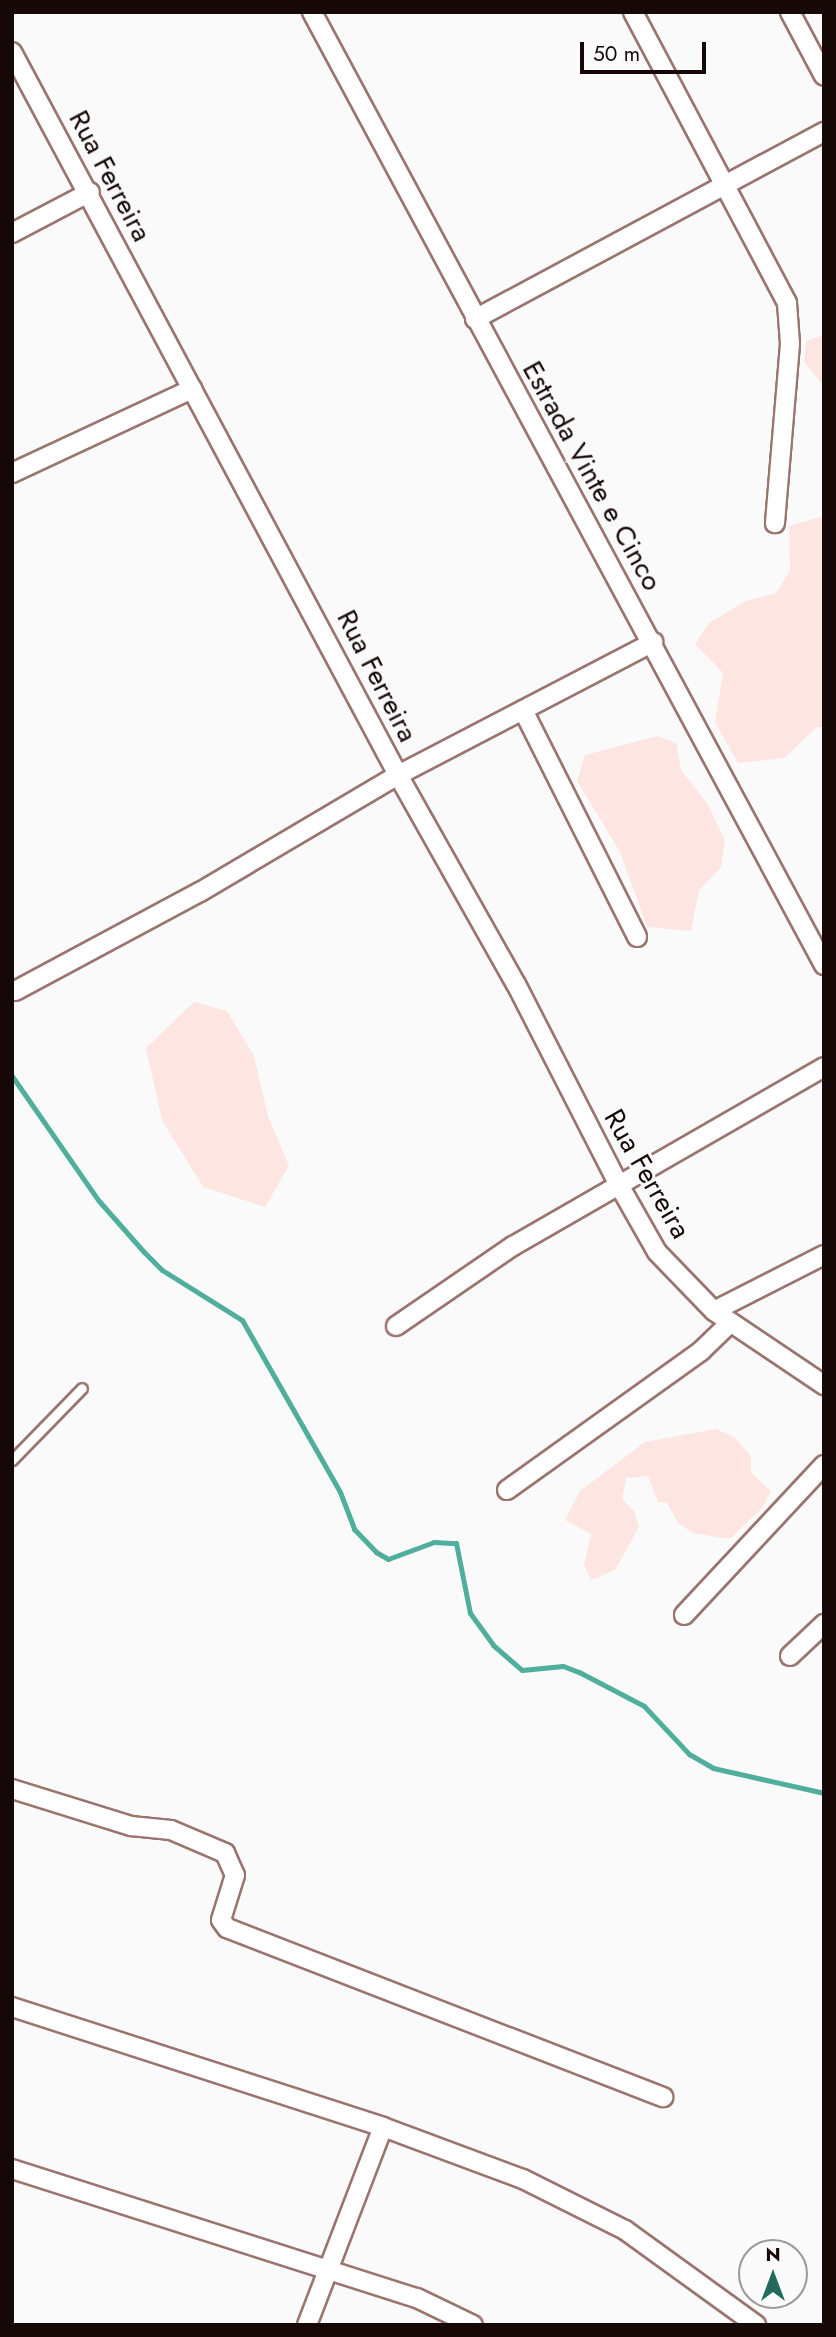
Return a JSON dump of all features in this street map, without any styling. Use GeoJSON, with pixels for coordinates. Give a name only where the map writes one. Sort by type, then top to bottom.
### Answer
{"type":"FeatureCollection","features":[{"type":"Feature","properties":{"kind":"street","name":"Estrada Vinte e Cinco"},"geometry":{"type":"LineString","coordinates":[[312,12],[475,319],[654,642],[824,965]]}},
{"type":"Feature","properties":{"kind":"street"},"geometry":{"type":"LineString","coordinates":[[633,12],[787,303],[790,344],[775,523]]}},
{"type":"Feature","properties":{"kind":"street"},"geometry":{"type":"LineString","coordinates":[[790,12],[824,76]]}},
{"type":"Feature","properties":{"kind":"street","name":"Rua Ferreira"},"geometry":{"type":"LineString","coordinates":[[12,52],[90,192],[398,775],[516,984],[619,1185],[657,1252],[714,1311],[824,1385]]}},
{"type":"Feature","properties":{"kind":"street"},"geometry":{"type":"LineString","coordinates":[[475,319],[824,132]]}},
{"type":"Feature","properties":{"kind":"street"},"geometry":{"type":"LineString","coordinates":[[12,233],[90,192]]}},
{"type":"Feature","properties":{"kind":"street"},"geometry":{"type":"LineString","coordinates":[[12,473],[192,389]]}},
{"type":"Feature","properties":{"kind":"street"},"geometry":{"type":"LineString","coordinates":[[15,991],[200,892],[398,775],[654,642]]}},
{"type":"Feature","properties":{"kind":"street"},"geometry":{"type":"LineString","coordinates":[[523,710],[637,937]]}},
{"type":"Feature","properties":{"kind":"street"},"geometry":{"type":"LineString","coordinates":[[396,1326],[513,1247],[824,1067]]}},
{"type":"Feature","properties":{"kind":"street"},"geometry":{"type":"LineString","coordinates":[[714,1311],[824,1255]]}},
{"type":"Feature","properties":{"kind":"street"},"geometry":{"type":"LineString","coordinates":[[506,1490],[701,1351],[730,1323]]}},
{"type":"Feature","properties":{"kind":"street"},"geometry":{"type":"LineString","coordinates":[[684,1615],[824,1465]]}},
{"type":"Feature","properties":{"kind":"street"},"geometry":{"type":"LineString","coordinates":[[790,1656],[824,1624]]}},
{"type":"Feature","properties":{"kind":"street"},"geometry":{"type":"LineString","coordinates":[[12,1789],[131,1826],[172,1830],[225,1853],[235,1875],[221,1920],[227,1928],[663,2097]]}},
{"type":"Feature","properties":{"kind":"street"},"geometry":{"type":"LineString","coordinates":[[12,2007],[383,2127],[523,2179],[625,2230],[756,2325]]}},
{"type":"Feature","properties":{"kind":"street"},"geometry":{"type":"LineString","coordinates":[[307,2325],[383,2127]]}},
{"type":"Feature","properties":{"kind":"street"},"geometry":{"type":"LineString","coordinates":[[12,2169],[416,2298],[473,2325]]}},
{"type":"Feature","properties":{"kind":"lane"},"geometry":{"type":"LineString","coordinates":[[12,1460],[82,1388]]}},
{"type":"Feature","properties":{"kind":"shaded area"},"geometry":{"type":"Polygon","coordinates":[[[824,335],[824,387],[804,361],[806,341],[824,335]]]}},
{"type":"Feature","properties":{"kind":"shaded area"},"geometry":{"type":"Polygon","coordinates":[[[824,516],[824,727],[817,727],[784,758],[738,763],[715,722],[723,673],[695,644],[709,623],[746,601],[776,593],[790,571],[789,526],[824,516]]]}},
{"type":"Feature","properties":{"kind":"shaded area"},"geometry":{"type":"Polygon","coordinates":[[[657,736],[676,743],[681,770],[707,803],[725,840],[721,867],[699,890],[691,931],[647,927],[620,852],[577,781],[585,755],[657,736]]]}},
{"type":"Feature","properties":{"kind":"shaded area"},"geometry":{"type":"Polygon","coordinates":[[[194,1002],[227,1011],[254,1056],[268,1116],[289,1166],[265,1207],[203,1187],[162,1120],[146,1048],[194,1002]]]}},
{"type":"Feature","properties":{"kind":"shaded area"},"geometry":{"type":"Polygon","coordinates":[[[716,1429],[735,1438],[751,1456],[751,1473],[771,1491],[763,1507],[730,1539],[693,1533],[678,1523],[667,1503],[658,1502],[648,1476],[626,1478],[622,1499],[634,1511],[639,1527],[615,1570],[591,1580],[584,1565],[591,1534],[565,1520],[580,1491],[645,1442],[716,1429]]]}},
{"type":"Feature","properties":{"kind":"waterway"},"geometry":{"type":"LineString","coordinates":[[12,1076],[99,1201],[144,1252],[162,1270],[242,1320],[340,1492],[354,1529],[376,1552],[388,1559],[434,1542],[456,1543],[470,1613],[493,1645],[522,1670],[563,1666],[579,1672],[644,1706],[689,1754],[713,1768],[824,1793]]}}]}
